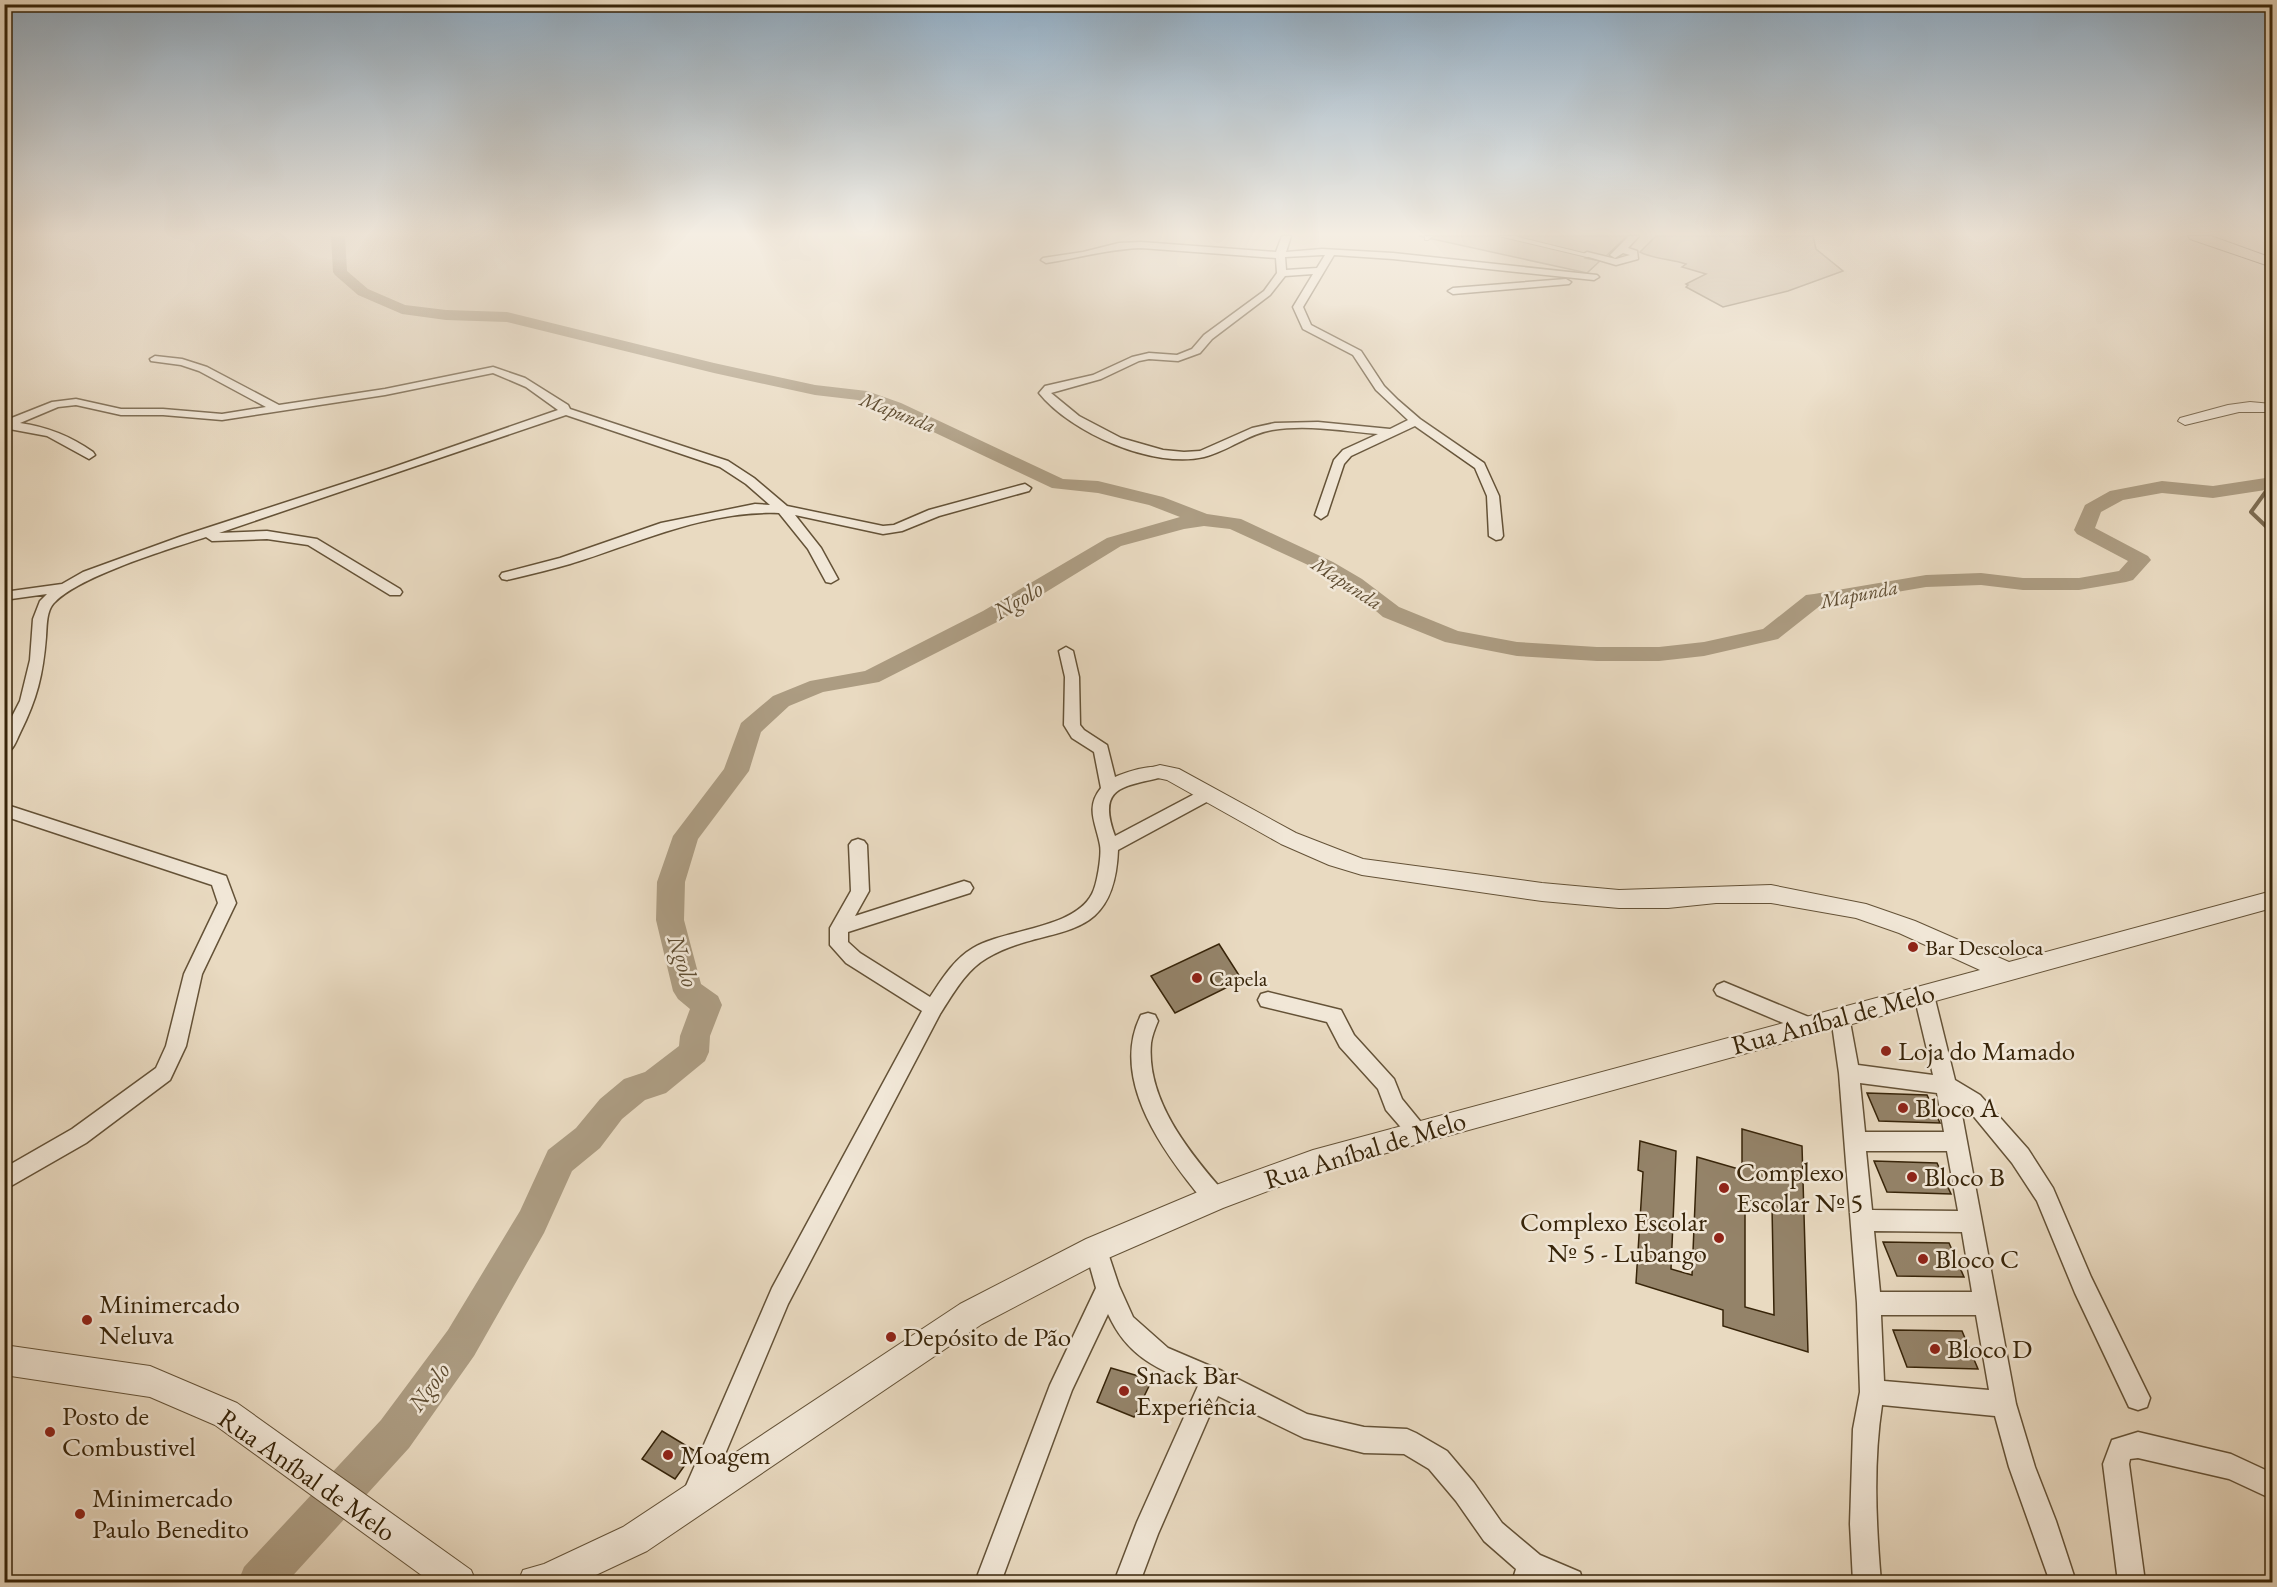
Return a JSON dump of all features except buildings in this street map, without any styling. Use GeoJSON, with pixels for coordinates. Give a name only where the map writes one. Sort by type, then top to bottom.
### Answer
{"type":"FeatureCollection","features":[{"type":"Feature","properties":{"kind":"street"},"geometry":{"type":"LineString","coordinates":[[1244,310],[1208,337],[1196,351],[1188,355],[1136,359],[1097,377],[1049,388],[1045,390],[1045,393],[1052,401],[1093,428],[1145,451],[1169,456],[1185,457],[1203,453],[1272,427],[1390,432]]}},
{"type":"Feature","properties":{"kind":"street"},"geometry":{"type":"LineString","coordinates":[[1299,310],[1307,327],[1357,353],[1380,388],[1416,421],[1480,466],[1493,496],[1496,536]]}},
{"type":"Feature","properties":{"kind":"street"},"geometry":{"type":"LineString","coordinates":[[155,359],[182,362],[203,369],[276,408]]}},
{"type":"Feature","properties":{"kind":"street"},"geometry":{"type":"LineString","coordinates":[[6,425],[56,404],[76,402],[121,412],[164,412],[212,417],[385,392],[494,370],[506,373],[550,397],[564,406],[564,411]]}},
{"type":"Feature","properties":{"kind":"street"},"geometry":{"type":"LineString","coordinates":[[2185,421],[2241,408],[2261,406],[2272,408]]}},
{"type":"Feature","properties":{"kind":"street"},"geometry":{"type":"LineString","coordinates":[[4,749],[28,701],[37,660],[40,619],[47,601],[65,588],[88,575],[187,539],[392,472],[564,411],[724,464],[750,481],[783,509],[814,548],[831,579]]}},
{"type":"Feature","properties":{"kind":"street"},"geometry":{"type":"LineString","coordinates":[[1321,514],[1338,463],[1347,453],[1416,421]]}},
{"type":"Feature","properties":{"kind":"street"},"geometry":{"type":"LineString","coordinates":[[6,425],[43,430],[65,438],[89,455]]}},
{"type":"Feature","properties":{"kind":"street"},"geometry":{"type":"LineString","coordinates":[[507,576],[566,561],[691,519],[755,508],[783,509],[883,530],[897,528],[934,513],[1024,488]]}},
{"type":"Feature","properties":{"kind":"street"},"geometry":{"type":"LineString","coordinates":[[187,539],[267,535],[312,542],[395,592]]}},
{"type":"Feature","properties":{"kind":"street"},"geometry":{"type":"LineString","coordinates":[[4,596],[65,588]]}},
{"type":"Feature","properties":{"kind":"street"},"geometry":{"type":"LineString","coordinates":[[1066,651],[1072,677],[1072,725],[1078,734],[1101,749],[1109,788]]}},
{"type":"Feature","properties":{"kind":"street"},"geometry":{"type":"LineString","coordinates":[[693,1498],[780,1296],[933,1008],[959,973],[977,955],[998,943],[1041,933],[1087,913],[1101,897],[1109,847],[1100,813],[1101,800],[1109,788],[1132,777],[1160,772],[1172,774],[1335,859],[1362,867],[1542,892],[1619,898],[1668,899],[1716,894],[1771,894],[1858,910],[1907,927],[2009,972]]}},
{"type":"Feature","properties":{"kind":"street"},"geometry":{"type":"LineString","coordinates":[[1109,847],[1208,794]]}},
{"type":"Feature","properties":{"kind":"street"},"geometry":{"type":"LineString","coordinates":[[4,810],[220,881],[227,903],[193,974],[176,1046],[163,1074],[79,1136],[4,1180]]}},
{"type":"Feature","properties":{"kind":"street"},"geometry":{"type":"LineString","coordinates":[[858,845],[860,891],[839,928],[839,945],[853,958],[933,1008]]}},
{"type":"Feature","properties":{"kind":"street"},"geometry":{"type":"LineString","coordinates":[[839,928],[964,888]]}},
{"type":"Feature","properties":{"kind":"street","name":"Rua Aníbal de Melo"},"geometry":{"type":"LineString","coordinates":[[535,1582],[546,1581],[635,1539],[970,1314],[1096,1249],[1215,1198],[1313,1162],[1418,1132],[2272,900]]}},
{"type":"Feature","properties":{"kind":"street"},"geometry":{"type":"LineString","coordinates":[[1724,990],[1809,1026]]}},
{"type":"Feature","properties":{"kind":"street"},"geometry":{"type":"LineString","coordinates":[[1924,995],[1946,1085],[2004,1404],[2022,1467],[2063,1582]]}},
{"type":"Feature","properties":{"kind":"street"},"geometry":{"type":"LineString","coordinates":[[1268,1000],[1334,1016],[1347,1041],[1387,1085],[1393,1104],[1418,1132]]}},
{"type":"Feature","properties":{"kind":"street"},"geometry":{"type":"LineString","coordinates":[[1840,1017],[1849,1073],[1869,1303],[1872,1392],[1866,1429],[1863,1524],[1867,1582]]}},
{"type":"Feature","properties":{"kind":"street"},"geometry":{"type":"LineString","coordinates":[[1148,1021],[1142,1043],[1143,1069],[1149,1093],[1175,1146],[1195,1175],[1215,1198]]}},
{"type":"Feature","properties":{"kind":"street"},"geometry":{"type":"LineString","coordinates":[[1849,1073],[1946,1085],[1973,1101],[2020,1156],[2045,1195],[2083,1285],[2138,1398]]}},
{"type":"Feature","properties":{"kind":"street"},"geometry":{"type":"LineString","coordinates":[[1854,1143],[1956,1141]]}},
{"type":"Feature","properties":{"kind":"street"},"geometry":{"type":"LineString","coordinates":[[1861,1220],[1971,1222]]}},
{"type":"Feature","properties":{"kind":"street"},"geometry":{"type":"LineString","coordinates":[[1096,1249],[1108,1289],[1125,1325],[1159,1357],[1213,1380],[1304,1426],[1364,1440],[1407,1442],[1438,1460],[1465,1492],[1493,1532],[1528,1573],[1570,1582]]}},
{"type":"Feature","properties":{"kind":"street"},"geometry":{"type":"LineString","coordinates":[[988,1582],[1062,1385],[1108,1289]]}},
{"type":"Feature","properties":{"kind":"street"},"geometry":{"type":"LineString","coordinates":[[1869,1303],[1986,1304]]}},
{"type":"Feature","properties":{"kind":"street","name":"Rua Aníbal de Melo"},"geometry":{"type":"LineString","coordinates":[[4,1360],[150,1382],[226,1414],[459,1582]]}},
{"type":"Feature","properties":{"kind":"street"},"geometry":{"type":"LineString","coordinates":[[1127,1582],[1146,1531],[1213,1380]]}},
{"type":"Feature","properties":{"kind":"street"},"geometry":{"type":"LineString","coordinates":[[1872,1392],[2004,1404]]}},
{"type":"Feature","properties":{"kind":"street"},"geometry":{"type":"LineString","coordinates":[[2131,1582],[2116,1464],[2121,1449],[2138,1445],[2231,1467],[2272,1486]]}},
{"type":"Feature","properties":{"kind":"waterway","name":"Mapunda"},"geometry":{"type":"LineString","coordinates":[[410,310],[446,315],[507,317],[714,368],[815,390],[861,395],[895,407],[1059,484],[1098,487],[1156,501],[1204,520]]}},
{"type":"Feature","properties":{"kind":"waterway"},"geometry":{"type":"LineString","coordinates":[[2272,483],[2251,512],[2272,532]]}},
{"type":"Feature","properties":{"kind":"waterway","name":"Mapunda"},"geometry":{"type":"LineString","coordinates":[[1204,520],[1234,523],[1326,566],[1355,583],[1391,612],[1453,637],[1517,649],[1597,654],[1659,654],[1704,649],[1770,634],[1814,600],[1926,581],[1981,579],[2023,584],[2079,584],[2126,576],[2141,560],[2084,530],[2092,509],[2117,495],[2162,487],[2213,492],[2272,483]]}},
{"type":"Feature","properties":{"kind":"waterway","name":"Ngolo"},"geometry":{"type":"LineString","coordinates":[[259,1582],[395,1434],[461,1343],[532,1222],[560,1161],[588,1138],[611,1109],[635,1089],[655,1083],[694,1052],[695,1036],[707,1005],[688,991],[670,920],[671,882],[686,836],[736,771],[750,729],[781,701],[818,686],[871,677],[991,616],[1114,542],[1182,523],[1204,520]]}},
{"type":"Feature","properties":{"kind":"place","name":"Bar Descoloca"},"geometry":{"type":"Point","coordinates":[1913,947]}},
{"type":"Feature","properties":{"kind":"place","name":"Capela"},"geometry":{"type":"Point","coordinates":[1197,978]}},
{"type":"Feature","properties":{"kind":"place","name":"Loja do Mamado"},"geometry":{"type":"Point","coordinates":[1886,1051]}},
{"type":"Feature","properties":{"kind":"place","name":"Bloco A"},"geometry":{"type":"Point","coordinates":[1903,1108]}},
{"type":"Feature","properties":{"kind":"place","name":"Bloco B"},"geometry":{"type":"Point","coordinates":[1912,1177]}},
{"type":"Feature","properties":{"kind":"place","name":"Complexo Escolar Nº 5"},"geometry":{"type":"Point","coordinates":[1724,1188]}},
{"type":"Feature","properties":{"kind":"place","name":"Complexo Escolar Nº 5 - Lubango"},"geometry":{"type":"Point","coordinates":[1719,1238]}},
{"type":"Feature","properties":{"kind":"place","name":"Bloco C"},"geometry":{"type":"Point","coordinates":[1923,1259]}},
{"type":"Feature","properties":{"kind":"place","name":"Minimercado Neluva"},"geometry":{"type":"Point","coordinates":[87,1320]}},
{"type":"Feature","properties":{"kind":"place","name":"Depósito de Pão"},"geometry":{"type":"Point","coordinates":[891,1337]}},
{"type":"Feature","properties":{"kind":"place","name":"Bloco D"},"geometry":{"type":"Point","coordinates":[1935,1349]}},
{"type":"Feature","properties":{"kind":"place","name":"Snack Bar Experiência"},"geometry":{"type":"Point","coordinates":[1124,1391]}},
{"type":"Feature","properties":{"kind":"place","name":"Posto de Combustivel"},"geometry":{"type":"Point","coordinates":[50,1432]}},
{"type":"Feature","properties":{"kind":"place","name":"Moagem"},"geometry":{"type":"Point","coordinates":[668,1455]}},
{"type":"Feature","properties":{"kind":"place","name":"Minimercado Paulo Benedito"},"geometry":{"type":"Point","coordinates":[80,1514]}}]}
